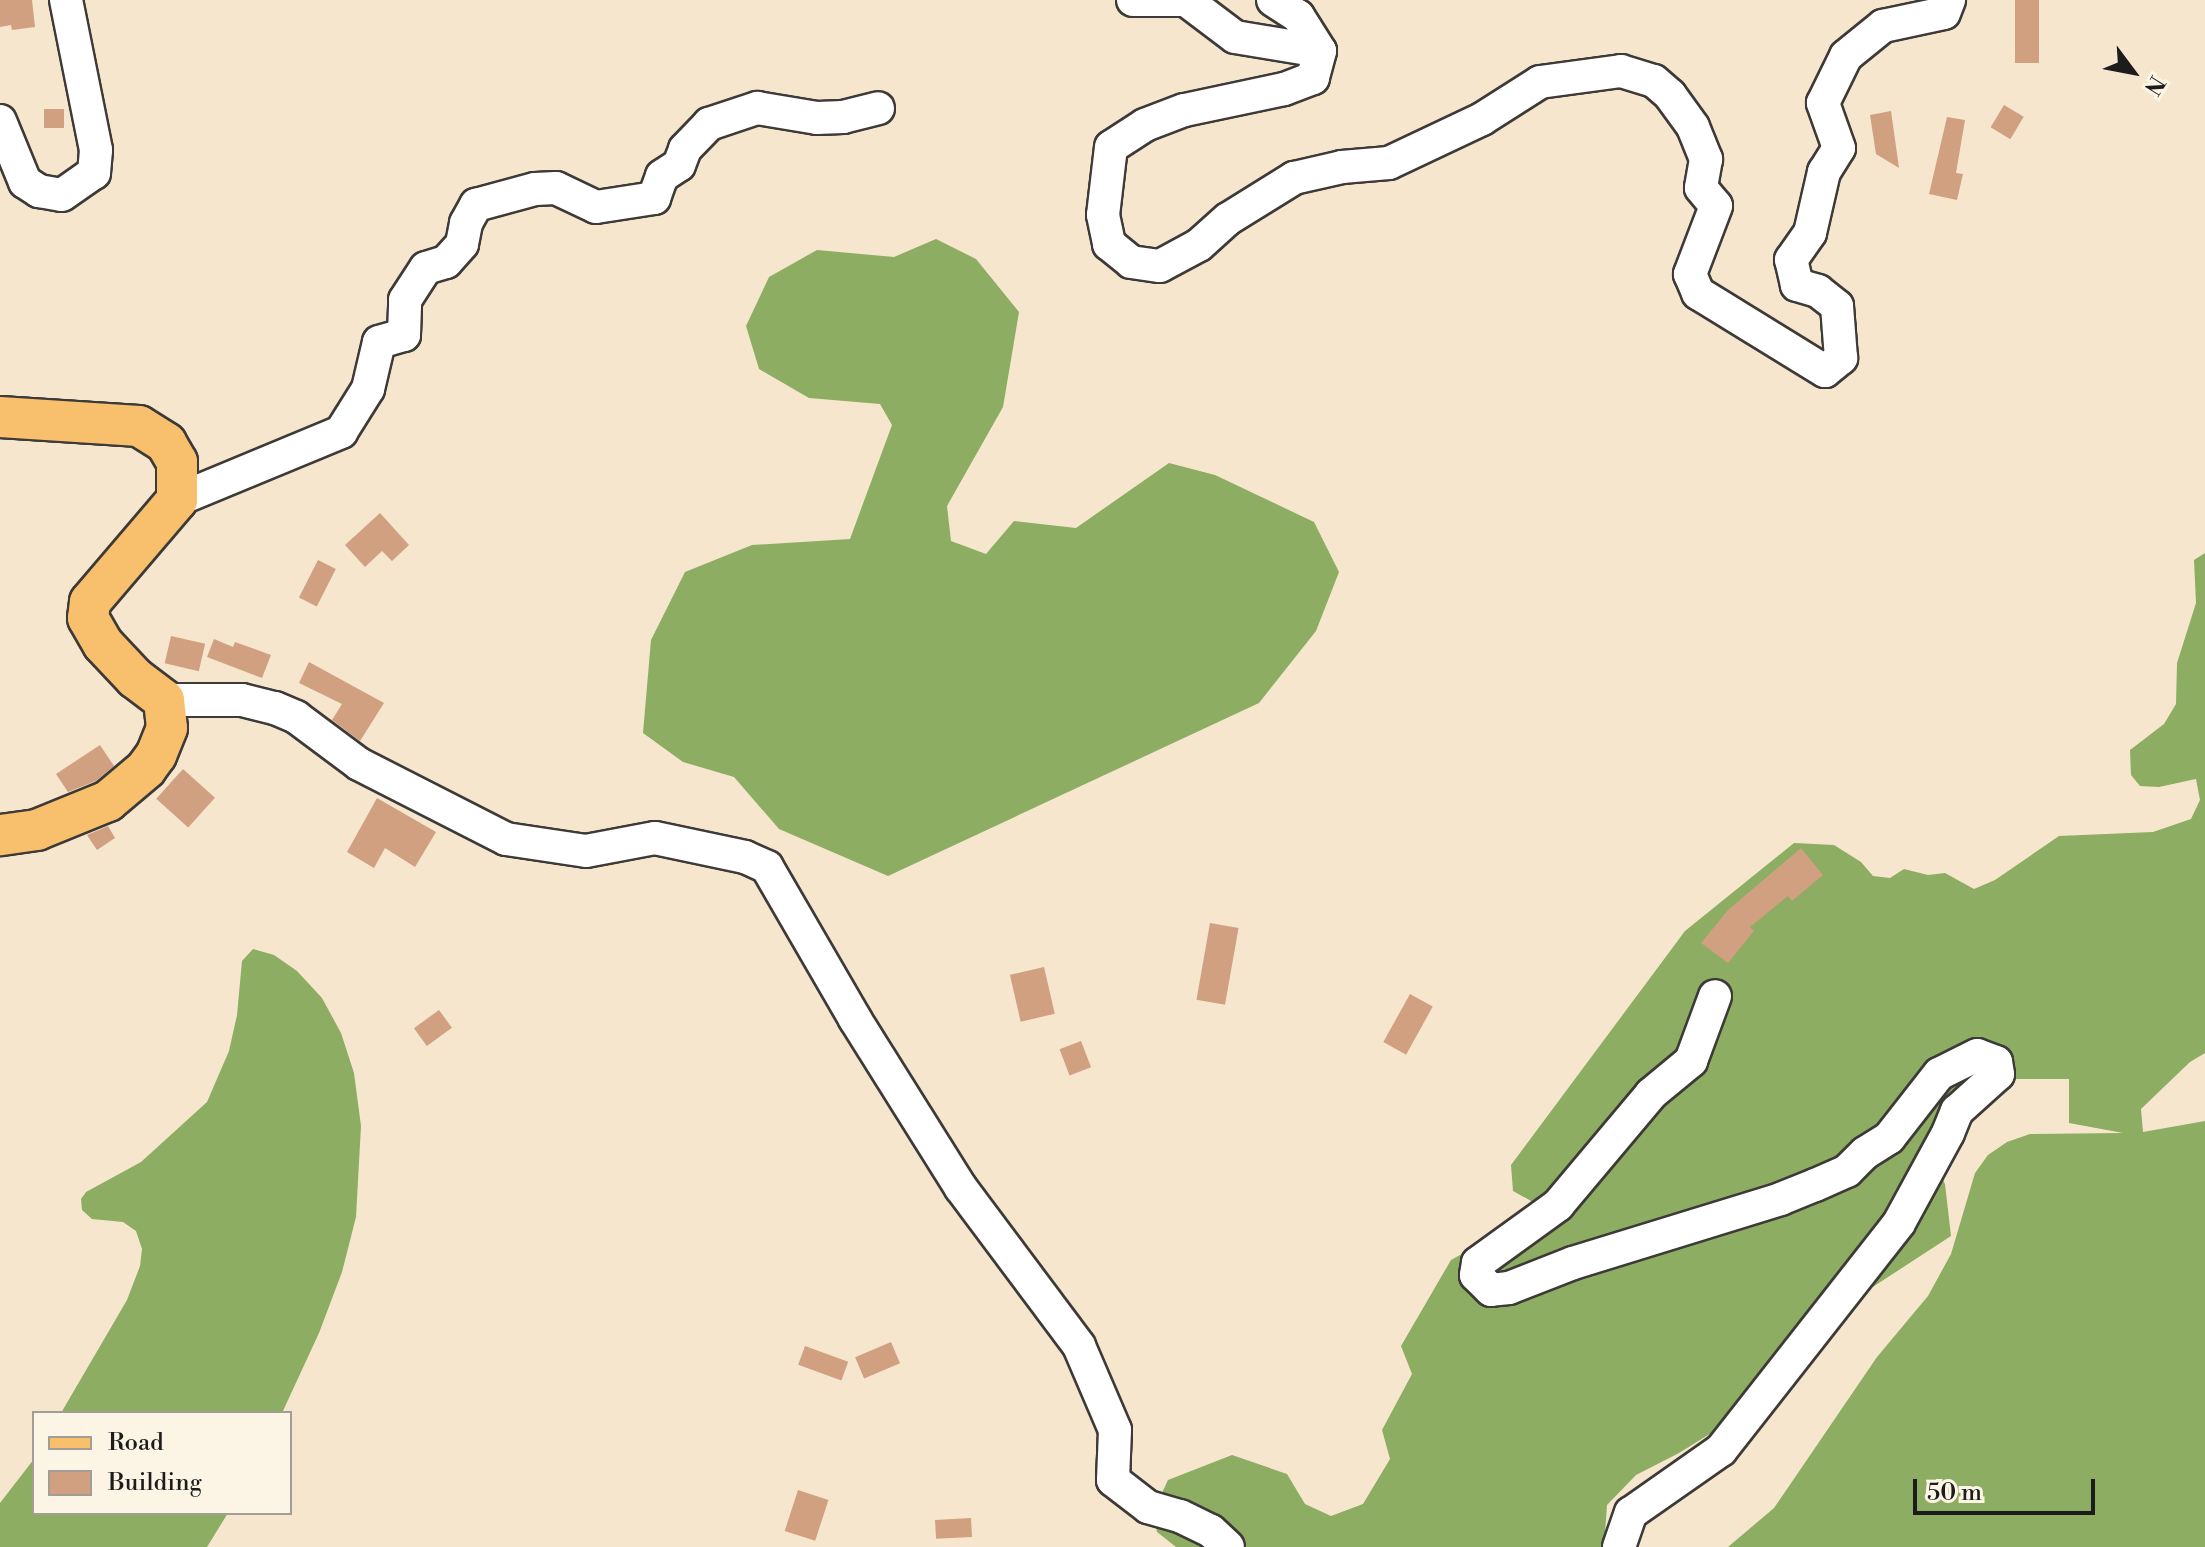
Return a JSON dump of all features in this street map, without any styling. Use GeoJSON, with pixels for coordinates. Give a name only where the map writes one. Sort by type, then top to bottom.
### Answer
{"type":"FeatureCollection","features":[{"type":"Feature","properties":{"kind":"main road"},"geometry":{"type":"LineString","coordinates":[[0,417],[139,426],[166,443],[177,462],[177,500],[90,602],[88,618],[103,644],[135,678],[164,700],[167,728],[156,755],[146,769],[108,801],[37,830],[0,835]]}},
{"type":"Feature","properties":{"kind":"street"},"geometry":{"type":"LineString","coordinates":[[0,121],[25,182],[39,191],[62,195],[94,173],[96,150],[66,0]]}},
{"type":"Feature","properties":{"kind":"street"},"geometry":{"type":"LineString","coordinates":[[1133,0],[1186,0],[1235,37],[1320,51]]}},
{"type":"Feature","properties":{"kind":"street"},"geometry":{"type":"LineString","coordinates":[[1273,0],[1298,16],[1320,51],[1313,78],[1284,89],[1184,110],[1145,125],[1111,147],[1103,215],[1109,244],[1131,262],[1160,266],[1199,245],[1228,219],[1294,178],[1342,167],[1389,163],[1482,119],[1540,82],[1621,71],[1654,81],[1670,95],[1693,127],[1706,159],[1701,188],[1716,206],[1690,274],[1698,293],[1825,371],[1841,358],[1837,306],[1818,291],[1797,285],[1791,260],[1810,233],[1824,172],[1839,148],[1823,103],[1846,56],[1883,26],[1944,13],[1949,0]]}},
{"type":"Feature","properties":{"kind":"street"},"geometry":{"type":"LineString","coordinates":[[177,500],[341,432],[368,389],[379,342],[404,335],[405,300],[426,268],[446,262],[462,244],[466,223],[476,205],[535,189],[556,188],[596,207],[654,198],[662,176],[679,165],[685,149],[709,124],[757,108],[817,118],[843,117],[878,108]]}},
{"type":"Feature","properties":{"kind":"street"},"geometry":{"type":"LineString","coordinates":[[164,700],[242,700],[275,708],[296,717],[359,764],[506,839],[586,851],[655,838],[745,857],[767,867],[855,1019],[961,1188],[1079,1346],[1115,1430],[1113,1480],[1148,1507],[1180,1516],[1211,1531],[1228,1547]]}},
{"type":"Feature","properties":{"kind":"street"},"geometry":{"type":"LineString","coordinates":[[1619,1547],[1631,1513],[1721,1450],[1899,1223],[1957,1111],[1998,1074],[1996,1062],[1977,1055],[1939,1074],[1889,1138],[1837,1176],[1781,1199],[1573,1263],[1509,1288],[1491,1290],[1476,1275],[1478,1263],[1558,1205],[1651,1094],[1691,1061],[1715,996]]}},
{"type":"Feature","properties":{"kind":"green space"},"geometry":{"type":"Polygon","coordinates":[[[936,239],[976,259],[1019,312],[1003,407],[947,506],[951,541],[986,554],[1014,521],[1076,528],[1169,463],[1215,475],[1314,522],[1339,572],[1316,631],[1259,703],[888,876],[779,829],[734,777],[683,762],[643,733],[651,640],[685,572],[752,545],[850,539],[892,425],[880,404],[809,398],[759,369],[746,326],[769,277],[817,250],[894,257],[936,239]]]}},
{"type":"Feature","properties":{"kind":"green space"},"geometry":{"type":"Polygon","coordinates":[[[2205,553],[2205,1053],[2190,1062],[2141,1109],[2143,1132],[2205,1121],[2205,1547],[1728,1547],[1774,1508],[1877,1357],[1928,1296],[1951,1254],[1975,1173],[1988,1155],[2007,1142],[2030,1134],[2123,1133],[2069,1123],[2069,1079],[2013,1079],[1927,1146],[1945,1184],[1951,1236],[1862,1294],[1776,1393],[1679,1453],[1636,1475],[1607,1505],[1604,1547],[1176,1547],[1157,1532],[1153,1512],[1168,1480],[1232,1455],[1287,1474],[1305,1504],[1331,1516],[1363,1504],[1390,1459],[1382,1430],[1412,1374],[1401,1346],[1451,1260],[1523,1220],[1533,1202],[1513,1191],[1511,1165],[1685,931],[1794,843],[1834,845],[1861,862],[1873,876],[1890,878],[1904,869],[1928,875],[1945,873],[1974,889],[1995,880],[2059,836],[2153,832],[2191,819],[2200,800],[2196,779],[2159,787],[2140,786],[2131,775],[2130,750],[2164,724],[2176,704],[2177,663],[2196,603],[2194,560],[2205,553]]]}},
{"type":"Feature","properties":{"kind":"green space"},"geometry":{"type":"Polygon","coordinates":[[[253,949],[274,955],[297,971],[322,998],[341,1033],[354,1073],[361,1126],[356,1217],[342,1272],[319,1333],[283,1411],[62,1411],[127,1300],[140,1266],[142,1249],[136,1231],[123,1222],[92,1219],[82,1210],[81,1199],[86,1192],[141,1162],[207,1102],[229,1051],[237,1015],[242,961],[253,949]]]}},
{"type":"Feature","properties":{"kind":"green space"},"geometry":{"type":"Polygon","coordinates":[[[32,1462],[32,1515],[227,1515],[207,1547],[0,1547],[0,1503],[32,1462]]]}},
{"type":"Feature","properties":{"kind":"building"},"geometry":{"type":"Polygon","coordinates":[[[0,0],[32,0],[35,27],[12,30],[11,25],[0,27],[0,0]]]}},
{"type":"Feature","properties":{"kind":"building"},"geometry":{"type":"Polygon","coordinates":[[[2015,0],[2039,0],[2039,63],[2015,63],[2015,0]]]}},
{"type":"Feature","properties":{"kind":"building"},"geometry":{"type":"Polygon","coordinates":[[[2004,105],[2024,117],[2010,139],[1991,127],[2004,105]]]}},
{"type":"Feature","properties":{"kind":"building"},"geometry":{"type":"Polygon","coordinates":[[[44,109],[64,109],[64,128],[44,128],[44,109]]]}},
{"type":"Feature","properties":{"kind":"building"},"geometry":{"type":"Polygon","coordinates":[[[1891,111],[1899,168],[1876,154],[1870,115],[1891,111]]]}},
{"type":"Feature","properties":{"kind":"building"},"geometry":{"type":"Polygon","coordinates":[[[1947,117],[1965,120],[1956,173],[1963,174],[1957,200],[1929,194],[1947,117]]]}},
{"type":"Feature","properties":{"kind":"building"},"geometry":{"type":"Polygon","coordinates":[[[380,513],[409,545],[392,561],[382,551],[365,567],[345,545],[380,513]]]}},
{"type":"Feature","properties":{"kind":"building"},"geometry":{"type":"Polygon","coordinates":[[[318,560],[336,569],[317,607],[299,597],[318,560]]]}},
{"type":"Feature","properties":{"kind":"building"},"geometry":{"type":"Polygon","coordinates":[[[171,636],[205,644],[199,671],[165,663],[171,636]]]}},
{"type":"Feature","properties":{"kind":"building"},"geometry":{"type":"Polygon","coordinates":[[[214,639],[233,647],[235,642],[271,655],[262,678],[207,657],[214,639]]]}},
{"type":"Feature","properties":{"kind":"building"},"geometry":{"type":"Polygon","coordinates":[[[309,662],[384,703],[360,741],[332,720],[342,704],[299,683],[309,662]]]}},
{"type":"Feature","properties":{"kind":"building"},"geometry":{"type":"Polygon","coordinates":[[[100,745],[114,766],[96,781],[68,792],[56,774],[100,745]]]}},
{"type":"Feature","properties":{"kind":"building"},"geometry":{"type":"Polygon","coordinates":[[[183,769],[215,798],[188,827],[156,799],[183,769]]]}},
{"type":"Feature","properties":{"kind":"building"},"geometry":{"type":"Polygon","coordinates":[[[377,798],[436,832],[415,867],[385,848],[374,868],[347,852],[377,798]]]}},
{"type":"Feature","properties":{"kind":"building"},"geometry":{"type":"Polygon","coordinates":[[[108,826],[115,838],[97,850],[87,835],[108,826]]]}},
{"type":"Feature","properties":{"kind":"building"},"geometry":{"type":"Polygon","coordinates":[[[1801,848],[1823,875],[1792,901],[1788,896],[1750,927],[1754,931],[1728,963],[1701,943],[1728,910],[1801,848]]]}},
{"type":"Feature","properties":{"kind":"building"},"geometry":{"type":"Polygon","coordinates":[[[1210,923],[1239,928],[1225,1005],[1196,1000],[1210,923]]]}},
{"type":"Feature","properties":{"kind":"building"},"geometry":{"type":"Polygon","coordinates":[[[1044,967],[1055,1014],[1021,1022],[1010,975],[1044,967]]]}},
{"type":"Feature","properties":{"kind":"building"},"geometry":{"type":"Polygon","coordinates":[[[1410,994],[1433,1007],[1406,1055],[1383,1042],[1410,994]]]}},
{"type":"Feature","properties":{"kind":"building"},"geometry":{"type":"Polygon","coordinates":[[[439,1010],[452,1028],[427,1046],[414,1028],[439,1010]]]}},
{"type":"Feature","properties":{"kind":"building"},"geometry":{"type":"Polygon","coordinates":[[[1081,1041],[1091,1067],[1070,1075],[1060,1049],[1081,1041]]]}},
{"type":"Feature","properties":{"kind":"building"},"geometry":{"type":"Polygon","coordinates":[[[891,1342],[900,1363],[864,1378],[855,1357],[891,1342]]]}},
{"type":"Feature","properties":{"kind":"building"},"geometry":{"type":"Polygon","coordinates":[[[805,1346],[848,1362],[841,1381],[798,1365],[805,1346]]]}},
{"type":"Feature","properties":{"kind":"building"},"geometry":{"type":"Polygon","coordinates":[[[798,1490],[828,1500],[815,1541],[785,1531],[798,1490]]]}},
{"type":"Feature","properties":{"kind":"building"},"geometry":{"type":"Polygon","coordinates":[[[971,1518],[972,1537],[936,1539],[935,1520],[971,1518]]]}}]}
